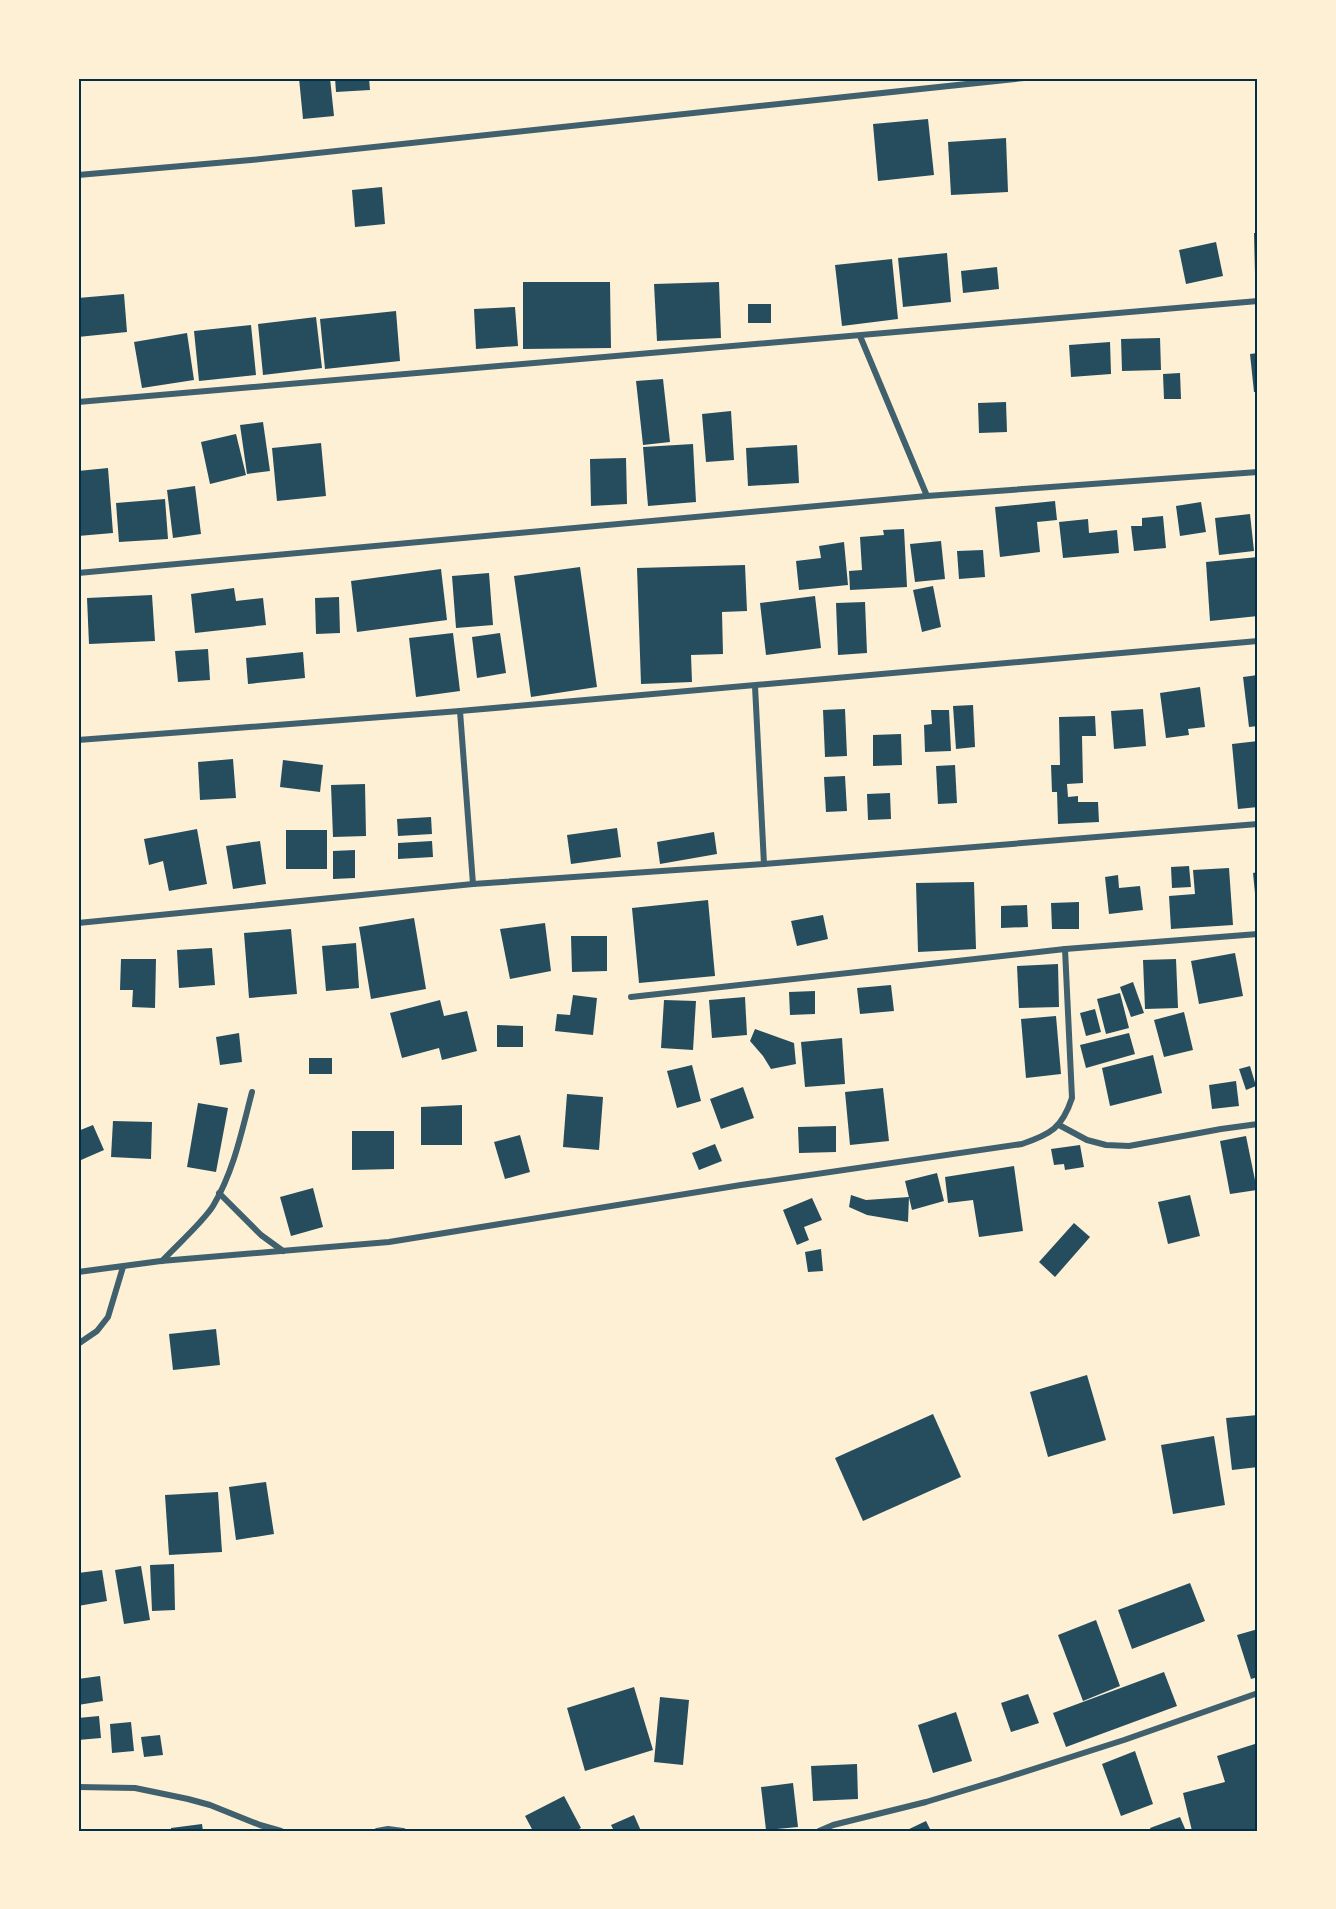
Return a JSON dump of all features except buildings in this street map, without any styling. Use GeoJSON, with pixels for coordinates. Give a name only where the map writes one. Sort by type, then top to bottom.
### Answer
{"type":"FeatureCollection","features":[{"type":"Feature","properties":{"kind":"street"},"geometry":{"type":"LineString","coordinates":[[78,175],[251,160],[1024,78]]}},
{"type":"Feature","properties":{"kind":"street"},"geometry":{"type":"LineString","coordinates":[[78,402],[1258,301]]}},
{"type":"Feature","properties":{"kind":"street"},"geometry":{"type":"LineString","coordinates":[[860,336],[927,496]]}},
{"type":"Feature","properties":{"kind":"street"},"geometry":{"type":"LineString","coordinates":[[78,573],[927,496],[1258,472]]}},
{"type":"Feature","properties":{"kind":"street"},"geometry":{"type":"LineString","coordinates":[[78,740],[460,711],[1258,641]]}},
{"type":"Feature","properties":{"kind":"street"},"geometry":{"type":"LineString","coordinates":[[755,686],[764,864]]}},
{"type":"Feature","properties":{"kind":"street"},"geometry":{"type":"LineString","coordinates":[[460,711],[473,884]]}},
{"type":"Feature","properties":{"kind":"street"},"geometry":{"type":"LineString","coordinates":[[78,923],[473,884],[764,864],[1258,824]]}},
{"type":"Feature","properties":{"kind":"street"},"geometry":{"type":"LineString","coordinates":[[632,997],[1065,949],[1258,934]]}},
{"type":"Feature","properties":{"kind":"street"},"geometry":{"type":"LineString","coordinates":[[78,1272],[161,1261],[388,1242],[741,1185],[1022,1144],[1054,1131],[1067,1116],[1072,1098],[1065,949]]}},
{"type":"Feature","properties":{"kind":"street"},"geometry":{"type":"LineString","coordinates":[[161,1261],[212,1208],[227,1179],[239,1144],[252,1092]]}},
{"type":"Feature","properties":{"kind":"street"},"geometry":{"type":"LineString","coordinates":[[1059,1125],[1087,1140],[1106,1145],[1129,1146],[1258,1124]]}},
{"type":"Feature","properties":{"kind":"street"},"geometry":{"type":"LineString","coordinates":[[219,1193],[261,1235],[283,1251]]}},
{"type":"Feature","properties":{"kind":"street"},"geometry":{"type":"LineString","coordinates":[[78,1344],[97,1331],[108,1317],[123,1267]]}},
{"type":"Feature","properties":{"kind":"street"},"geometry":{"type":"LineString","coordinates":[[819,1831],[833,1825],[926,1802],[999,1780],[1124,1740],[1258,1693]]}},
{"type":"Feature","properties":{"kind":"street"},"geometry":{"type":"LineString","coordinates":[[78,1787],[135,1788],[188,1799],[281,1831]]}},
{"type":"Feature","properties":{"kind":"street"},"geometry":{"type":"LineString","coordinates":[[377,1831],[388,1829],[403,1831]]}}]}
